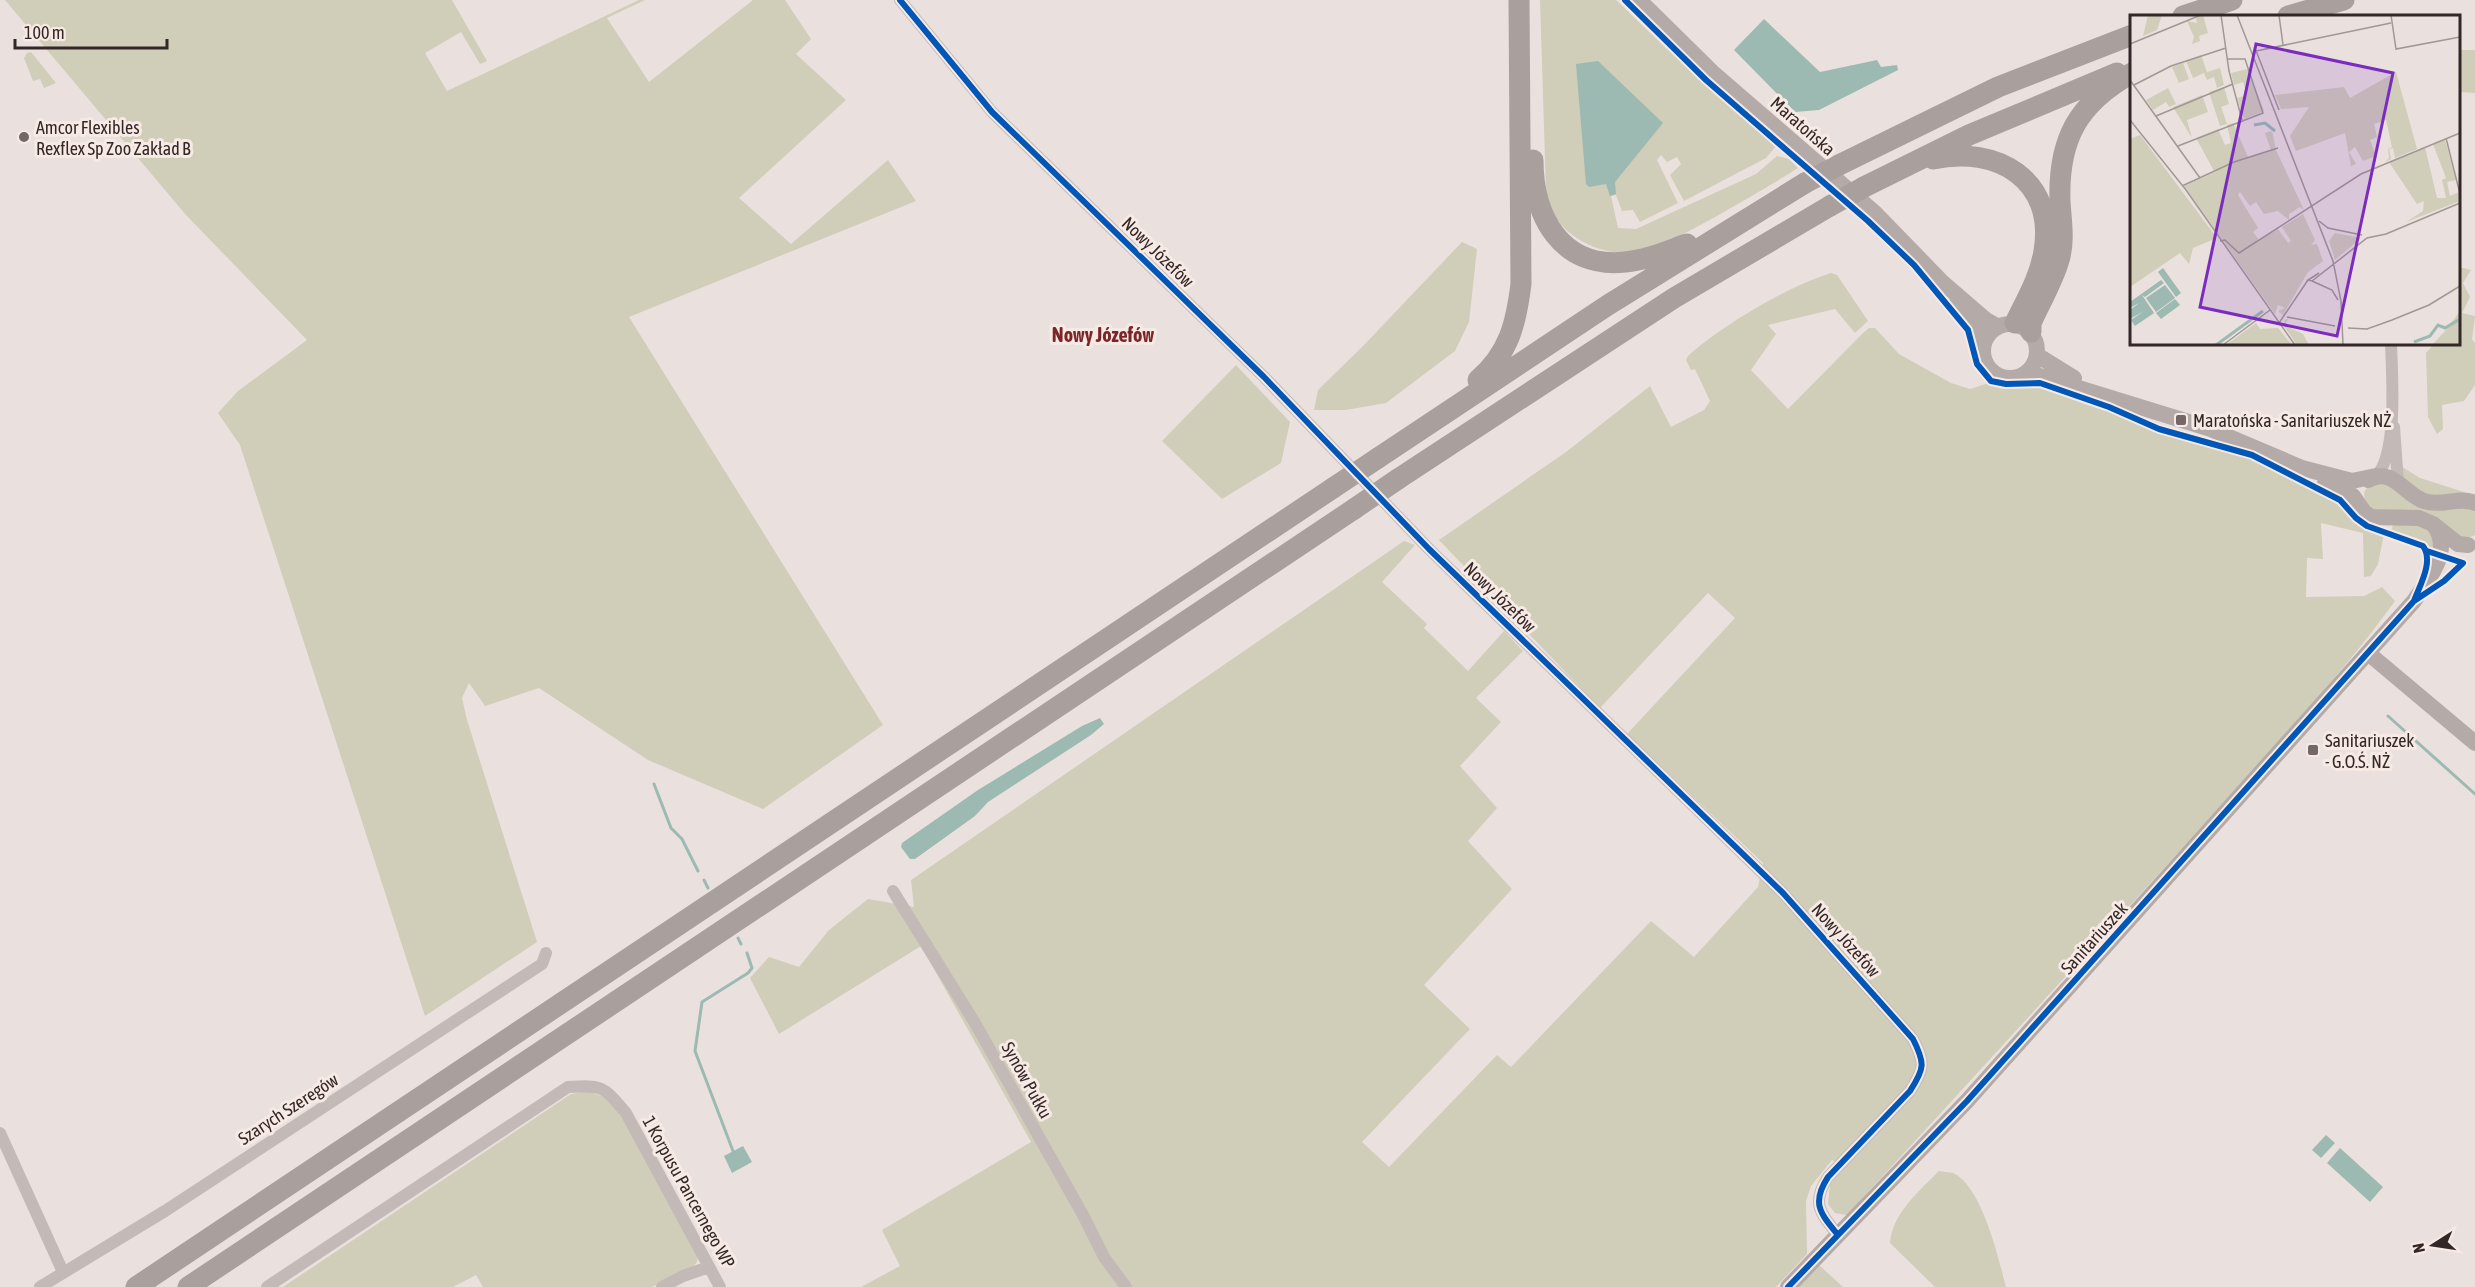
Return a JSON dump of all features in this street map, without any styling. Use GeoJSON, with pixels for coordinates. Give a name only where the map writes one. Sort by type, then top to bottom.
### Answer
{"type":"FeatureCollection","features":[{"type":"Feature","properties":{"kind":"highway"},"geometry":{"type":"LineString","coordinates":[[1443,413],[1501,357],[1518,314],[1522,254],[1519,0]]}},
{"type":"Feature","properties":{"kind":"highway"},"geometry":{"type":"LineString","coordinates":[[1532,0],[1535,182],[1542,214],[1560,241],[1588,259],[1624,263],[1643,259],[1730,228]]}},
{"type":"Feature","properties":{"kind":"highway"},"geometry":{"type":"LineString","coordinates":[[2186,15],[2232,0]]}},
{"type":"Feature","properties":{"kind":"highway"},"geometry":{"type":"LineString","coordinates":[[2292,15],[2344,0]]}},
{"type":"Feature","properties":{"kind":"highway"},"geometry":{"type":"LineString","coordinates":[[136,1287],[1443,413],[1730,228],[1839,165],[1998,87],[2130,35]]}},
{"type":"Feature","properties":{"kind":"highway"},"geometry":{"type":"LineString","coordinates":[[188,1287],[1398,479],[1674,298],[1830,206],[1909,165],[2029,108],[2130,69]]}},
{"type":"Feature","properties":{"kind":"highway"},"geometry":{"type":"LineString","coordinates":[[2014,327],[2031,323],[2059,260],[2062,222],[2060,169],[2068,137],[2092,100],[2130,74]]}},
{"type":"Feature","properties":{"kind":"highway"},"geometry":{"type":"LineString","coordinates":[[1909,165],[1951,155],[1983,157],[2016,171],[2037,195],[2046,231],[2045,250],[2038,276],[2014,327]]}},
{"type":"Feature","properties":{"kind":"street","name":"Nowy Józefów"},"geometry":{"type":"LineString","coordinates":[[900,0],[992,112],[1264,377],[1429,549],[1783,893],[1914,1039],[1923,1058],[1920,1076],[1910,1091],[1828,1177],[1820,1190],[1818,1204],[1824,1218],[1838,1235]]}},
{"type":"Feature","properties":{"kind":"street","name":"Maratońska"},"geometry":{"type":"LineString","coordinates":[[1639,0],[1712,72],[1875,213],[1942,282],[1986,320],[2014,327]]}},
{"type":"Feature","properties":{"kind":"street","name":"Maratońska"},"geometry":{"type":"LineString","coordinates":[[1942,282],[1984,341]]}},
{"type":"Feature","properties":{"kind":"street"},"geometry":{"type":"LineString","coordinates":[[2014,327],[2036,343],[2037,355],[2027,372],[2015,378],[1996,374],[1986,364],[1983,356],[1984,341],[2014,327]]}},
{"type":"Feature","properties":{"kind":"street"},"geometry":{"type":"LineString","coordinates":[[2391,345],[2392,417],[2397,446],[2398,483]]}},
{"type":"Feature","properties":{"kind":"street"},"geometry":{"type":"LineString","coordinates":[[2037,355],[2110,397]]}},
{"type":"Feature","properties":{"kind":"street"},"geometry":{"type":"LineString","coordinates":[[2027,372],[2234,438],[2302,468],[2352,481],[2388,476],[2411,494],[2428,502],[2474,502]]}},
{"type":"Feature","properties":{"kind":"street"},"geometry":{"type":"LineString","coordinates":[[2361,507],[2361,488],[2385,465],[2392,417]]}},
{"type":"Feature","properties":{"kind":"street"},"geometry":{"type":"LineString","coordinates":[[2302,468],[2316,478],[2350,494],[2367,515],[2376,519],[2419,518],[2433,524],[2454,541],[2472,544]]}},
{"type":"Feature","properties":{"kind":"street","name":"Sanitariuszek"},"geometry":{"type":"LineString","coordinates":[[2414,601],[2441,554],[2441,539],[2433,524]]}},
{"type":"Feature","properties":{"kind":"street","name":"Sanitariuszek"},"geometry":{"type":"LineString","coordinates":[[1788,1287],[1968,1101],[2414,601],[2439,576],[2457,551],[2472,544]]}},
{"type":"Feature","properties":{"kind":"street"},"geometry":{"type":"LineString","coordinates":[[2368,653],[2475,743]]}},
{"type":"Feature","properties":{"kind":"street","name":"Synów Pułku"},"geometry":{"type":"LineString","coordinates":[[893,891],[975,1023],[1083,1215],[1104,1257],[1126,1287]]}},
{"type":"Feature","properties":{"kind":"street","name":"Szarych Szeregów"},"geometry":{"type":"LineString","coordinates":[[40,1287],[165,1211],[532,971],[542,964],[546,953]]}},
{"type":"Feature","properties":{"kind":"street","name":"1 Korpusu Pancernego WP"},"geometry":{"type":"LineString","coordinates":[[267,1287],[568,1087],[590,1086],[607,1090],[626,1113],[720,1287]]}},
{"type":"Feature","properties":{"kind":"street"},"geometry":{"type":"LineString","coordinates":[[0,1133],[63,1272]]}},
{"type":"Feature","properties":{"kind":"street"},"geometry":{"type":"LineString","coordinates":[[662,1287],[683,1276],[709,1267]]}},
{"type":"Feature","properties":{"kind":"shaded area"},"geometry":{"type":"Polygon","coordinates":[[[5,0],[452,0],[487,61],[480,64],[461,32],[425,53],[447,91],[639,0],[645,0],[607,18],[649,82],[753,0],[785,0],[811,39],[796,54],[846,100],[739,198],[791,244],[888,160],[916,201],[629,317],[883,725],[763,809],[648,760],[539,688],[485,706],[469,683],[462,698],[467,720],[537,942],[425,1016],[240,445],[218,413],[238,391],[307,340],[186,215],[5,0]]]}},
{"type":"Feature","properties":{"kind":"shaded area"},"geometry":{"type":"Polygon","coordinates":[[[1540,0],[1616,0],[1694,75],[1776,146],[1766,158],[1684,201],[1670,175],[1681,164],[1677,157],[1667,162],[1661,155],[1657,160],[1678,203],[1640,222],[1633,210],[1622,211],[1616,195],[1611,196],[1618,228],[1636,229],[1756,174],[1777,156],[1789,159],[1798,168],[1662,245],[1639,252],[1620,253],[1597,248],[1576,238],[1567,231],[1553,213],[1546,192],[1540,0]]]}},
{"type":"Feature","properties":{"kind":"shaded area"},"geometry":{"type":"Polygon","coordinates":[[[2460,50],[2475,50],[2475,93],[2460,92],[2460,50]]]}},
{"type":"Feature","properties":{"kind":"shaded area"},"geometry":{"type":"Polygon","coordinates":[[[31,52],[56,83],[44,88],[40,79],[33,81],[24,58],[27,53],[31,52]]]}},
{"type":"Feature","properties":{"kind":"shaded area"},"geometry":{"type":"Polygon","coordinates":[[[1462,242],[1477,249],[1469,322],[1455,351],[1386,403],[1346,410],[1314,410],[1318,390],[1462,242]]]}},
{"type":"Feature","properties":{"kind":"shaded area"},"geometry":{"type":"Polygon","coordinates":[[[2460,267],[2471,270],[2463,283],[2470,297],[2462,313],[2475,316],[2472,339],[2475,343],[2475,385],[2464,401],[2442,405],[2443,429],[2437,434],[2428,417],[2426,353],[2433,345],[2460,345],[2460,267]]]}},
{"type":"Feature","properties":{"kind":"shaded area"},"geometry":{"type":"Polygon","coordinates":[[[1831,273],[1837,275],[1868,321],[1855,333],[1835,309],[1768,325],[1776,334],[1751,370],[1788,409],[1863,333],[1869,328],[1875,328],[1899,354],[1951,383],[1970,389],[1989,383],[2001,387],[2044,387],[2106,408],[2161,432],[2255,459],[2325,494],[2345,507],[2360,523],[2384,534],[2378,564],[2371,576],[2364,577],[2363,533],[2321,523],[2323,559],[2307,558],[2306,597],[2364,596],[2382,587],[2395,601],[2298,720],[1847,1215],[1835,1213],[1828,1204],[1830,1185],[1843,1167],[1832,1160],[1811,1186],[1806,1201],[1807,1254],[1776,1287],[861,1287],[900,1266],[882,1230],[1031,1142],[921,946],[779,1034],[750,978],[769,957],[799,967],[829,930],[868,899],[914,907],[911,880],[1404,541],[1415,545],[1382,582],[1427,624],[1424,628],[1468,671],[1504,631],[1523,651],[1476,698],[1501,722],[1460,766],[1497,808],[1468,841],[1512,889],[1424,985],[1470,1029],[1362,1142],[1389,1167],[1497,1055],[1511,1067],[1651,921],[1694,957],[1758,887],[1763,863],[1627,734],[1735,618],[1708,593],[1600,708],[1439,540],[1566,452],[1650,386],[1671,427],[1704,410],[1710,401],[1695,369],[1691,370],[1686,360],[1688,356],[1718,332],[1756,308],[1795,287],[1831,273]]]}},
{"type":"Feature","properties":{"kind":"shaded area"},"geometry":{"type":"Polygon","coordinates":[[[1236,365],[1290,422],[1281,463],[1222,499],[1162,441],[1236,365]]]}},
{"type":"Feature","properties":{"kind":"shaded area"},"geometry":{"type":"Polygon","coordinates":[[[2399,465],[2420,478],[2467,493],[2432,497],[2403,480],[2399,465]]]}},
{"type":"Feature","properties":{"kind":"shaded area"},"geometry":{"type":"Polygon","coordinates":[[[2377,481],[2475,510],[2475,535],[2466,539],[2373,512],[2364,495],[2367,488],[2377,481]]]}},
{"type":"Feature","properties":{"kind":"shaded area"},"geometry":{"type":"Polygon","coordinates":[[[2404,521],[2429,529],[2438,551],[2428,548],[2416,538],[2391,531],[2394,522],[2404,521]]]}},
{"type":"Feature","properties":{"kind":"shaded area"},"geometry":{"type":"Polygon","coordinates":[[[589,1091],[606,1098],[624,1117],[699,1253],[693,1267],[652,1287],[483,1287],[476,1275],[453,1287],[283,1287],[571,1094],[589,1091]]]}},
{"type":"Feature","properties":{"kind":"shaded area"},"geometry":{"type":"Polygon","coordinates":[[[1939,1171],[1953,1173],[1963,1180],[1972,1192],[1987,1224],[2006,1287],[1935,1287],[1890,1243],[1892,1232],[1901,1213],[1939,1171]]]}},
{"type":"Feature","properties":{"kind":"shaded area"},"geometry":{"type":"Polygon","coordinates":[[[1819,1265],[1843,1287],[1798,1287],[1819,1265]]]}},
{"type":"Feature","properties":{"kind":"water"},"geometry":{"type":"Polygon","coordinates":[[[1764,19],[1820,72],[1877,60],[1881,67],[1897,65],[1898,70],[1819,110],[1795,112],[1734,50],[1764,19]]]}},
{"type":"Feature","properties":{"kind":"water"},"geometry":{"type":"Polygon","coordinates":[[[1598,61],[1663,123],[1615,182],[1616,194],[1610,196],[1606,184],[1589,187],[1586,184],[1576,64],[1598,61]]]}},
{"type":"Feature","properties":{"kind":"water"},"geometry":{"type":"Polygon","coordinates":[[[1100,718],[1104,724],[1091,735],[988,802],[975,816],[915,859],[910,859],[901,847],[902,843],[978,790],[1082,726],[1100,718]]]}},
{"type":"Feature","properties":{"kind":"water"},"geometry":{"type":"Polygon","coordinates":[[[2326,1135],[2335,1143],[2321,1158],[2312,1150],[2326,1135]]]}},
{"type":"Feature","properties":{"kind":"water"},"geometry":{"type":"Polygon","coordinates":[[[743,1146],[752,1162],[732,1173],[724,1156],[743,1146]]]}},
{"type":"Feature","properties":{"kind":"water"},"geometry":{"type":"Polygon","coordinates":[[[2340,1148],[2383,1187],[2370,1202],[2327,1163],[2340,1148]]]}},
{"type":"Feature","properties":{"kind":"waterway"},"geometry":{"type":"LineString","coordinates":[[2388,716],[2475,794]]}},
{"type":"Feature","properties":{"kind":"waterway"},"geometry":{"type":"LineString","coordinates":[[654,784],[671,828],[682,839],[698,871]]}},
{"type":"Feature","properties":{"kind":"waterway"},"geometry":{"type":"LineString","coordinates":[[704,880],[708,888]]}},
{"type":"Feature","properties":{"kind":"waterway"},"geometry":{"type":"LineString","coordinates":[[738,938],[741,944]]}},
{"type":"Feature","properties":{"kind":"waterway"},"geometry":{"type":"LineString","coordinates":[[733,1151],[695,1051],[702,1002],[748,973],[752,968],[747,953]]}},
{"type":"Feature","properties":{"kind":"cycle path"},"geometry":{"type":"LineString","coordinates":[[900,0],[992,112],[1264,377],[1429,549],[1783,893],[1913,1039],[1922,1065],[1915,1083],[1828,1177],[1823,1186],[1819,1201],[1822,1214],[1838,1235]]}},
{"type":"Feature","properties":{"kind":"cycle path"},"geometry":{"type":"LineString","coordinates":[[1625,0],[1706,80],[1868,221],[1914,265],[1968,330],[1977,364],[1991,381],[2006,384],[2040,383],[2109,407],[2159,429],[2252,455],[2340,500],[2356,518],[2367,526],[2423,546],[2427,566],[2414,601]]}},
{"type":"Feature","properties":{"kind":"cycle path"},"geometry":{"type":"LineString","coordinates":[[1788,1287],[1967,1101],[2414,601],[2444,581],[2463,563],[2427,551]]}},
{"type":"Feature","properties":{"kind":"place","name":"Amcor Flexibles Rexflex Sp Zoo Zakład B"},"geometry":{"type":"Point","coordinates":[24,137]}},
{"type":"Feature","properties":{"kind":"place","name":"Maratońska - Sanitariuszek NŻ"},"geometry":{"type":"Point","coordinates":[2181,420]}},
{"type":"Feature","properties":{"kind":"place","name":"Sanitariuszek - G.O.Ś. NŻ"},"geometry":{"type":"Point","coordinates":[2313,750]}},
{"type":"Feature","properties":{"kind":"district","name":"Nowy Józefów"},"geometry":{"type":"Point","coordinates":[1103,334]}}]}
